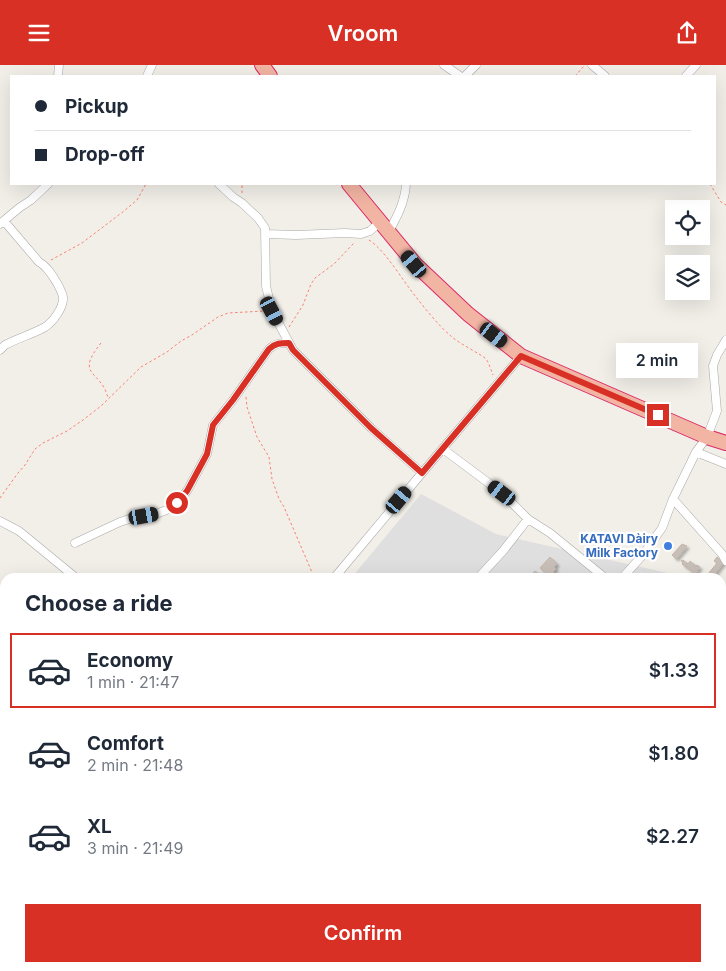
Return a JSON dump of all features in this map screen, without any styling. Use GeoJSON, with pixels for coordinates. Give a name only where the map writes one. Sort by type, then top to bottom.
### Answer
{"type":"FeatureCollection","features":[{"type":"Feature","properties":{"kind":"highway"},"geometry":{"type":"LineString","coordinates":[[350,185],[414,264],[468,314],[521,356],[707,437],[726,443]]}},
{"type":"Feature","properties":{"kind":"street"},"geometry":{"type":"LineString","coordinates":[[444,65],[459,75]]}},
{"type":"Feature","properties":{"kind":"street"},"geometry":{"type":"LineString","coordinates":[[466,75],[476,65]]}},
{"type":"Feature","properties":{"kind":"street"},"geometry":{"type":"LineString","coordinates":[[592,65],[604,75]]}},
{"type":"Feature","properties":{"kind":"street"},"geometry":{"type":"LineString","coordinates":[[687,75],[696,65]]}},
{"type":"Feature","properties":{"kind":"street"},"geometry":{"type":"LineString","coordinates":[[0,350],[11,342],[47,326],[56,316],[63,302],[61,291],[44,265],[2,223],[47,185]]}},
{"type":"Feature","properties":{"kind":"street"},"geometry":{"type":"LineString","coordinates":[[220,185],[258,218],[265,228],[266,286],[272,311],[293,350],[371,428],[422,473]]}},
{"type":"Feature","properties":{"kind":"street"},"geometry":{"type":"LineString","coordinates":[[266,234],[345,233],[360,236],[384,227],[397,216],[406,194],[406,185]]}},
{"type":"Feature","properties":{"kind":"street"},"geometry":{"type":"LineString","coordinates":[[627,573],[642,556],[662,528],[673,499],[696,452],[707,437],[717,411],[714,365],[717,355],[726,340]]}},
{"type":"Feature","properties":{"kind":"street"},"geometry":{"type":"LineString","coordinates":[[75,543],[120,522],[156,514],[169,509],[177,503],[187,491],[207,454],[213,425],[269,349],[279,343],[289,343]]}},
{"type":"Feature","properties":{"kind":"street"},"geometry":{"type":"LineString","coordinates":[[338,573],[521,356]]}},
{"type":"Feature","properties":{"kind":"street"},"geometry":{"type":"LineString","coordinates":[[443,449],[502,493],[528,519],[550,533],[599,573]]}},
{"type":"Feature","properties":{"kind":"street"},"geometry":{"type":"LineString","coordinates":[[696,452],[726,464]]}},
{"type":"Feature","properties":{"kind":"street"},"geometry":{"type":"LineString","coordinates":[[673,499],[722,554],[726,561]]}},
{"type":"Feature","properties":{"kind":"street"},"geometry":{"type":"LineString","coordinates":[[483,573],[528,519]]}},
{"type":"Feature","properties":{"kind":"street"},"geometry":{"type":"LineString","coordinates":[[0,521],[19,531],[70,573]]}},
{"type":"Feature","properties":{"kind":"path"},"geometry":{"type":"LineString","coordinates":[[576,75],[584,65]]}},
{"type":"Feature","properties":{"kind":"path"},"geometry":{"type":"LineString","coordinates":[[44,265],[82,243],[138,200],[146,185]]}},
{"type":"Feature","properties":{"kind":"path"},"geometry":{"type":"LineString","coordinates":[[711,185],[721,202],[726,205]]}},
{"type":"Feature","properties":{"kind":"path"},"geometry":{"type":"LineString","coordinates":[[284,334],[303,305],[315,278],[337,261],[360,236],[376,245],[415,296],[452,337],[485,358],[493,375],[499,382]]}},
{"type":"Feature","properties":{"kind":"path"},"geometry":{"type":"LineString","coordinates":[[0,498],[35,449],[83,420],[148,362],[167,352],[218,317],[228,313],[272,311]]}},
{"type":"Feature","properties":{"kind":"path"},"geometry":{"type":"LineString","coordinates":[[101,343],[92,355],[89,366],[105,388],[109,398]]}},
{"type":"Feature","properties":{"kind":"path"},"geometry":{"type":"LineString","coordinates":[[245,383],[248,407],[257,437],[269,457],[272,479],[279,499],[312,573]]}},
{"type":"Feature","properties":{"kind":"shaded area"},"geometry":{"type":"Polygon","coordinates":[[[421,494],[496,534],[667,573],[355,573],[421,494]]]}},
{"type":"Feature","properties":{"kind":"building"},"geometry":{"type":"Polygon","coordinates":[[[682,544],[687,546],[676,559],[672,555],[682,544]]]}},
{"type":"Feature","properties":{"kind":"building"},"geometry":{"type":"Polygon","coordinates":[[[550,557],[557,564],[554,567],[556,569],[554,573],[546,573],[540,568],[550,557]]]}},
{"type":"Feature","properties":{"kind":"building"},"geometry":{"type":"Polygon","coordinates":[[[717,557],[724,562],[715,573],[709,573],[717,563],[714,561],[717,557]]]}},
{"type":"Feature","properties":{"kind":"building"},"geometry":{"type":"Polygon","coordinates":[[[683,560],[688,564],[690,561],[700,567],[694,573],[681,561],[683,560]]]}},
{"type":"Feature","properties":{"kind":"place","name":"KATAVI Dàiry Milk Factory"},"geometry":{"type":"Point","coordinates":[668,546]}},
{"type":"Feature","properties":{"kind":"route"},"geometry":{"type":"LineString","coordinates":[[177,503],[187,491],[207,454],[213,425],[269,349],[279,343],[289,343],[293,350],[371,428],[422,473],[521,356],[658,415]]}}]}
